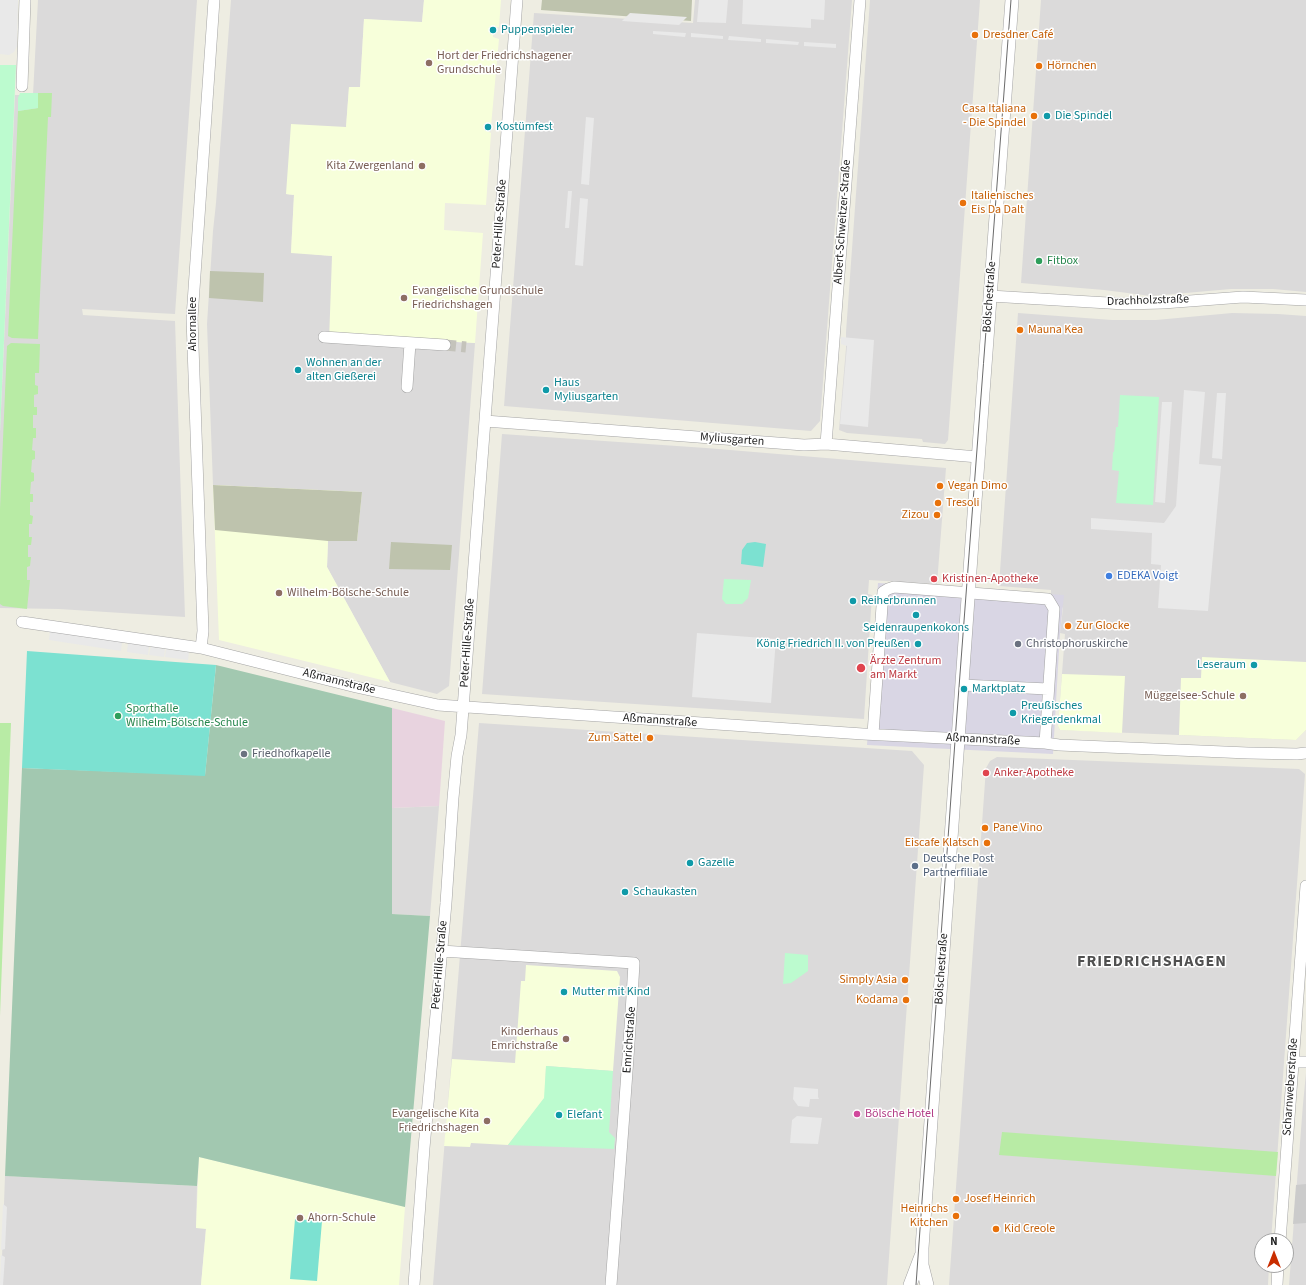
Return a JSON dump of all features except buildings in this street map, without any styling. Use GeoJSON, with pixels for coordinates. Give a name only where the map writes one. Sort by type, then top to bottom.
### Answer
{"type":"FeatureCollection","features":[{"type":"Feature","properties":{"kind":"street"},"geometry":{"type":"LineString","coordinates":[[22,86],[25,0]]}},
{"type":"Feature","properties":{"kind":"street","name":"Ahornallee"},"geometry":{"type":"LineString","coordinates":[[201,648],[203,631],[192,318],[214,0]]}},
{"type":"Feature","properties":{"kind":"street","name":"Peter-Hille-Straße"},"geometry":{"type":"LineString","coordinates":[[414,1285],[457,756],[461,735],[517,0]]}},
{"type":"Feature","properties":{"kind":"street","name":"Albert-Schweitzer-Straße"},"geometry":{"type":"LineString","coordinates":[[826,444],[860,0]]}},
{"type":"Feature","properties":{"kind":"street","name":"Bölschestraße"},"geometry":{"type":"LineString","coordinates":[[927,1285],[921,1254],[1012,0]]}},
{"type":"Feature","properties":{"kind":"street","name":"Drachholzstraße"},"geometry":{"type":"LineString","coordinates":[[990,296],[1125,304],[1163,303],[1242,297],[1306,300]]}},
{"type":"Feature","properties":{"kind":"street"},"geometry":{"type":"LineString","coordinates":[[324,337],[445,345]]}},
{"type":"Feature","properties":{"kind":"street"},"geometry":{"type":"LineString","coordinates":[[407,387],[410,343]]}},
{"type":"Feature","properties":{"kind":"street","name":"Myliusgarten"},"geometry":{"type":"LineString","coordinates":[[485,421],[804,445],[826,444],[978,457]]}},
{"type":"Feature","properties":{"kind":"street"},"geometry":{"type":"LineString","coordinates":[[873,734],[883,592],[894,587],[968,594],[1048,599],[1054,609],[1045,743]]}},
{"type":"Feature","properties":{"kind":"street","name":"Aßmannstraße"},"geometry":{"type":"LineString","coordinates":[[22,622],[201,648],[438,706],[1059,745],[1248,753],[1306,753]]}},
{"type":"Feature","properties":{"kind":"street"},"geometry":{"type":"LineString","coordinates":[[962,685],[1048,689]]}},
{"type":"Feature","properties":{"kind":"street","name":"Scharnweberstraße"},"geometry":{"type":"LineString","coordinates":[[1281,1233],[1306,886]]}},
{"type":"Feature","properties":{"kind":"street","name":"Emrichstraße"},"geometry":{"type":"LineString","coordinates":[[441,951],[634,964],[624,1130],[611,1285]]}},
{"type":"Feature","properties":{"kind":"street"},"geometry":{"type":"LineString","coordinates":[[1293,1062],[1306,1062]]}},
{"type":"Feature","properties":{"kind":"street","name":"Bölschestraße"},"geometry":{"type":"LineString","coordinates":[[910,1285],[921,1254]]}},
{"type":"Feature","properties":{"kind":"street"},"geometry":{"type":"LineString","coordinates":[[1277,1285],[1278,1273]]}},
{"type":"Feature","properties":{"kind":"shaded area"},"geometry":{"type":"Polygon","coordinates":[[[0,0],[18,0],[17,46],[14,52],[9,55],[0,54],[0,0]]]}},
{"type":"Feature","properties":{"kind":"shaded area"},"geometry":{"type":"Polygon","coordinates":[[[38,0],[197,0],[175,314],[82,309],[83,315],[175,321],[185,617],[59,609],[0,608],[0,432],[15,95],[33,95],[38,0]]]}},
{"type":"Feature","properties":{"kind":"shaded area"},"geometry":{"type":"Polygon","coordinates":[[[231,0],[424,0],[422,23],[364,19],[360,88],[349,87],[346,128],[286,194],[294,195],[291,252],[332,256],[439,341],[475,343],[449,686],[437,694],[390,682],[327,567],[328,541],[361,492],[213,485],[207,324],[231,0]]]}},
{"type":"Feature","properties":{"kind":"shaded area"},"geometry":{"type":"Polygon","coordinates":[[[424,0],[501,0],[499,27],[493,29],[493,37],[499,39],[491,126],[488,126],[487,131],[491,133],[486,205],[445,203],[444,230],[483,233],[475,343],[439,341],[329,342],[332,256],[291,253],[294,195],[286,194],[291,124],[346,127],[349,87],[360,87],[364,19],[422,22],[424,0]]]}},
{"type":"Feature","properties":{"kind":"shaded area"},"geometry":{"type":"Polygon","coordinates":[[[542,0],[692,0],[691,21],[541,10],[542,0]]]}},
{"type":"Feature","properties":{"kind":"shaded area"},"geometry":{"type":"Polygon","coordinates":[[[695,0],[852,0],[820,421],[811,431],[504,406],[534,13],[693,23],[695,0]]]}},
{"type":"Feature","properties":{"kind":"shaded area"},"geometry":{"type":"Polygon","coordinates":[[[699,0],[728,0],[726,23],[697,22],[699,0]]]}},
{"type":"Feature","properties":{"kind":"shaded area"},"geometry":{"type":"Polygon","coordinates":[[[743,0],[825,0],[824,20],[811,19],[811,28],[742,24],[743,0]]]}},
{"type":"Feature","properties":{"kind":"shaded area"},"geometry":{"type":"Polygon","coordinates":[[[870,0],[980,0],[948,440],[945,444],[923,442],[922,439],[847,433],[839,430],[870,0]]]}},
{"type":"Feature","properties":{"kind":"shaded area"},"geometry":{"type":"Polygon","coordinates":[[[1041,0],[1306,0],[1306,292],[1273,289],[1231,289],[1151,296],[1104,290],[1021,283],[1041,0]]]}},
{"type":"Feature","properties":{"kind":"shaded area"},"geometry":{"type":"Polygon","coordinates":[[[630,13],[687,17],[679,25],[622,21],[630,13]]]}},
{"type":"Feature","properties":{"kind":"shaded area"},"geometry":{"type":"Polygon","coordinates":[[[653,31],[686,33],[685,37],[653,34],[653,31]]]}},
{"type":"Feature","properties":{"kind":"shaded area"},"geometry":{"type":"Polygon","coordinates":[[[691,33],[723,36],[723,39],[691,37],[691,33]]]}},
{"type":"Feature","properties":{"kind":"shaded area"},"geometry":{"type":"Polygon","coordinates":[[[729,36],[761,39],[761,42],[728,40],[729,36]]]}},
{"type":"Feature","properties":{"kind":"shaded area"},"geometry":{"type":"Polygon","coordinates":[[[766,39],[799,42],[798,45],[766,43],[766,39]]]}},
{"type":"Feature","properties":{"kind":"shaded area"},"geometry":{"type":"Polygon","coordinates":[[[804,42],[836,44],[836,48],[804,46],[804,42]]]}},
{"type":"Feature","properties":{"kind":"shaded area"},"geometry":{"type":"Polygon","coordinates":[[[586,117],[594,118],[589,185],[581,184],[586,117]]]}},
{"type":"Feature","properties":{"kind":"shaded area"},"geometry":{"type":"Polygon","coordinates":[[[568,191],[572,191],[569,228],[565,228],[568,191]]]}},
{"type":"Feature","properties":{"kind":"shaded area"},"geometry":{"type":"Polygon","coordinates":[[[580,198],[588,199],[583,266],[575,265],[580,198]]]}},
{"type":"Feature","properties":{"kind":"shaded area"},"geometry":{"type":"Polygon","coordinates":[[[210,271],[264,273],[263,302],[209,298],[210,271]]]}},
{"type":"Feature","properties":{"kind":"shaded area"},"geometry":{"type":"Polygon","coordinates":[[[1018,313],[1112,320],[1156,320],[1232,313],[1306,316],[1306,730],[1296,740],[1060,730],[1058,726],[1065,634],[1060,633],[1063,608],[1051,598],[1051,590],[999,586],[1018,313]]]}},
{"type":"Feature","properties":{"kind":"shaded area"},"geometry":{"type":"Polygon","coordinates":[[[841,337],[874,340],[868,427],[840,424],[847,346],[841,344],[841,337]]]}},
{"type":"Feature","properties":{"kind":"shaded area"},"geometry":{"type":"Polygon","coordinates":[[[1184,390],[1205,392],[1199,464],[1221,466],[1208,611],[1158,608],[1161,565],[1151,564],[1152,533],[1091,529],[1091,518],[1164,523],[1176,506],[1184,390]]]}},
{"type":"Feature","properties":{"kind":"shaded area"},"geometry":{"type":"Polygon","coordinates":[[[1217,393],[1226,393],[1222,459],[1212,458],[1217,393]]]}},
{"type":"Feature","properties":{"kind":"shaded area"},"geometry":{"type":"Polygon","coordinates":[[[1162,402],[1172,402],[1165,503],[1155,502],[1162,402]]]}},
{"type":"Feature","properties":{"kind":"shaded area"},"geometry":{"type":"Polygon","coordinates":[[[502,434],[706,448],[946,468],[937,584],[869,580],[868,594],[872,595],[864,719],[482,694],[502,434]]]}},
{"type":"Feature","properties":{"kind":"shaded area","name":"Wilhelm-Bölsche-Schule"},"geometry":{"type":"Polygon","coordinates":[[[213,485],[362,492],[357,541],[328,541],[327,567],[390,682],[219,640],[213,485]]]}},
{"type":"Feature","properties":{"kind":"shaded area"},"geometry":{"type":"Polygon","coordinates":[[[213,485],[362,492],[357,541],[328,541],[215,530],[213,485]]]}},
{"type":"Feature","properties":{"kind":"shaded area"},"geometry":{"type":"Polygon","coordinates":[[[391,542],[452,545],[450,570],[389,569],[391,542]]]}},
{"type":"Feature","properties":{"kind":"shaded area"},"geometry":{"type":"Polygon","coordinates":[[[755,542],[766,544],[763,567],[741,564],[742,550],[747,543],[755,542]]]}},
{"type":"Feature","properties":{"kind":"shaded area","name":"Marktplatz"},"geometry":{"type":"Polygon","coordinates":[[[878,583],[1064,595],[1060,633],[1053,754],[867,745],[878,583]]]}},
{"type":"Feature","properties":{"kind":"shaded area"},"geometry":{"type":"Polygon","coordinates":[[[50,631],[122,642],[121,651],[49,640],[50,631]]]}},
{"type":"Feature","properties":{"kind":"shaded area"},"geometry":{"type":"Polygon","coordinates":[[[697,633],[776,639],[771,703],[692,697],[697,633]]]}},
{"type":"Feature","properties":{"kind":"shaded area"},"geometry":{"type":"Polygon","coordinates":[[[128,643],[149,646],[148,655],[127,652],[128,643]]]}},
{"type":"Feature","properties":{"kind":"shaded area"},"geometry":{"type":"Polygon","coordinates":[[[151,646],[165,649],[164,657],[149,655],[151,646]]]}},
{"type":"Feature","properties":{"kind":"shaded area"},"geometry":{"type":"Polygon","coordinates":[[[166,649],[189,652],[188,660],[165,657],[166,649]]]}},
{"type":"Feature","properties":{"kind":"shaded area","name":"Sporthalle Wilhelm-Bölsche-Schule"},"geometry":{"type":"Polygon","coordinates":[[[27,651],[216,665],[205,776],[22,768],[27,651]]]}},
{"type":"Feature","properties":{"kind":"shaded area","name":"Müggelsee-Schule"},"geometry":{"type":"Polygon","coordinates":[[[1202,657],[1306,662],[1306,730],[1296,740],[1179,735],[1181,678],[1201,678],[1202,657]]]}},
{"type":"Feature","properties":{"kind":"shaded area"},"geometry":{"type":"Polygon","coordinates":[[[216,665],[392,708],[392,914],[430,916],[405,1207],[199,1157],[197,1186],[5,1176],[22,768],[205,775],[216,665]]]}},
{"type":"Feature","properties":{"kind":"shaded area"},"geometry":{"type":"Polygon","coordinates":[[[1062,674],[1125,676],[1122,733],[1060,730],[1058,726],[1062,674]]]}},
{"type":"Feature","properties":{"kind":"shaded area"},"geometry":{"type":"Polygon","coordinates":[[[392,708],[445,721],[439,806],[392,808],[392,708]]]}},
{"type":"Feature","properties":{"kind":"shaded area"},"geometry":{"type":"Polygon","coordinates":[[[479,723],[912,751],[924,765],[887,1285],[433,1285],[479,723]]]}},
{"type":"Feature","properties":{"kind":"shaded area"},"geometry":{"type":"Polygon","coordinates":[[[997,757],[1299,769],[1305,774],[1272,1233],[1254,1233],[1254,1273],[1269,1273],[1268,1285],[949,1285],[986,768],[990,761],[997,757]]]}},
{"type":"Feature","properties":{"kind":"shaded area"},"geometry":{"type":"Polygon","coordinates":[[[439,806],[430,916],[392,914],[392,808],[439,806]]]}},
{"type":"Feature","properties":{"kind":"shaded area"},"geometry":{"type":"Polygon","coordinates":[[[526,965],[617,971],[620,977],[613,1071],[546,1066],[545,1098],[508,1145],[471,1143],[470,1147],[444,1146],[452,1059],[515,1063],[521,981],[525,981],[526,965]]]}},
{"type":"Feature","properties":{"kind":"shaded area"},"geometry":{"type":"Polygon","coordinates":[[[1306,1073],[1306,1285],[1289,1285],[1290,1273],[1294,1273],[1293,1233],[1306,1073]]]}},
{"type":"Feature","properties":{"kind":"shaded area"},"geometry":{"type":"Polygon","coordinates":[[[794,1087],[818,1089],[819,1099],[810,1099],[809,1107],[798,1106],[793,1099],[794,1087]]]}},
{"type":"Feature","properties":{"kind":"shaded area"},"geometry":{"type":"Polygon","coordinates":[[[797,1116],[822,1118],[818,1144],[790,1143],[792,1120],[797,1116]]]}},
{"type":"Feature","properties":{"kind":"shaded area","name":"Ahorn-Schule"},"geometry":{"type":"Polygon","coordinates":[[[199,1157],[405,1207],[399,1285],[201,1285],[206,1229],[196,1228],[199,1157]]]}},
{"type":"Feature","properties":{"kind":"shaded area"},"geometry":{"type":"Polygon","coordinates":[[[5,1176],[197,1186],[196,1228],[206,1228],[201,1285],[1,1285],[5,1176]]]}},
{"type":"Feature","properties":{"kind":"shaded area"},"geometry":{"type":"Polygon","coordinates":[[[1306,1184],[1306,1223],[1293,1224],[1296,1185],[1306,1184]]]}},
{"type":"Feature","properties":{"kind":"shaded area"},"geometry":{"type":"Polygon","coordinates":[[[3,1204],[7,1207],[5,1249],[1,1250],[3,1204]]]}},
{"type":"Feature","properties":{"kind":"shaded area"},"geometry":{"type":"Polygon","coordinates":[[[295,1219],[322,1221],[317,1281],[290,1279],[295,1219]]]}},
{"type":"Feature","properties":{"kind":"shaded area"},"geometry":{"type":"Polygon","coordinates":[[[1,1255],[5,1257],[3,1285],[0,1285],[1,1255]]]}},
{"type":"Feature","properties":{"kind":"green space"},"geometry":{"type":"Polygon","coordinates":[[[0,65],[16,65],[0,432],[0,65]]]}},
{"type":"Feature","properties":{"kind":"green space"},"geometry":{"type":"Polygon","coordinates":[[[20,93],[38,93],[38,108],[18,111],[18,98],[20,93]]]}},
{"type":"Feature","properties":{"kind":"green space"},"geometry":{"type":"Polygon","coordinates":[[[38,93],[52,93],[51,117],[48,117],[38,339],[12,338],[8,336],[18,111],[38,108],[38,93]]]}},
{"type":"Feature","properties":{"kind":"green space"},"geometry":{"type":"Polygon","coordinates":[[[11,343],[40,344],[39,373],[35,373],[35,385],[38,386],[38,394],[34,395],[34,407],[37,407],[37,415],[33,415],[33,428],[36,428],[36,438],[33,438],[32,450],[35,451],[35,459],[32,460],[31,472],[34,473],[34,481],[31,482],[30,494],[33,494],[33,502],[30,502],[30,515],[33,516],[32,524],[29,524],[29,537],[32,537],[31,545],[28,545],[28,557],[31,557],[30,566],[27,567],[27,580],[30,580],[27,609],[3,606],[0,604],[0,509],[7,346],[11,343]]]}},
{"type":"Feature","properties":{"kind":"green space"},"geometry":{"type":"Polygon","coordinates":[[[1120,395],[1159,397],[1153,505],[1116,503],[1119,471],[1112,470],[1116,427],[1118,427],[1120,395]]]}},
{"type":"Feature","properties":{"kind":"green space"},"geometry":{"type":"Polygon","coordinates":[[[724,579],[751,580],[748,598],[742,604],[726,604],[722,599],[724,579]]]}},
{"type":"Feature","properties":{"kind":"green space"},"geometry":{"type":"Polygon","coordinates":[[[0,723],[11,723],[0,1016],[0,723]]]}},
{"type":"Feature","properties":{"kind":"green space"},"geometry":{"type":"Polygon","coordinates":[[[785,953],[808,955],[808,971],[791,983],[783,984],[785,953]]]}},
{"type":"Feature","properties":{"kind":"green space"},"geometry":{"type":"Polygon","coordinates":[[[546,1066],[613,1071],[609,1132],[615,1138],[614,1149],[508,1145],[544,1098],[546,1066]]]}},
{"type":"Feature","properties":{"kind":"green space"},"geometry":{"type":"Polygon","coordinates":[[[1002,1132],[1278,1152],[1276,1176],[999,1155],[1002,1132]]]}},
{"type":"Feature","properties":{"kind":"tunnel"},"geometry":{"type":"LineString","coordinates":[[445,345],[466,347]]}},
{"type":"Feature","properties":{"kind":"tram line"},"geometry":{"type":"LineString","coordinates":[[916,1285],[956,727],[1011,0]]}},
{"type":"Feature","properties":{"kind":"place","name":"Puppenspieler"},"geometry":{"type":"Point","coordinates":[493,30]}},
{"type":"Feature","properties":{"kind":"place","name":"Dresdner Café"},"geometry":{"type":"Point","coordinates":[975,35]}},
{"type":"Feature","properties":{"kind":"place","name":"Hort der Friedrichshagener Grundschule"},"geometry":{"type":"Point","coordinates":[429,63]}},
{"type":"Feature","properties":{"kind":"place","name":"Hörnchen"},"geometry":{"type":"Point","coordinates":[1039,66]}},
{"type":"Feature","properties":{"kind":"place","name":"Casa Italiana - Die Spindel"},"geometry":{"type":"Point","coordinates":[1034,116]}},
{"type":"Feature","properties":{"kind":"place","name":"Die Spindel"},"geometry":{"type":"Point","coordinates":[1047,116]}},
{"type":"Feature","properties":{"kind":"place","name":"Kostümfest"},"geometry":{"type":"Point","coordinates":[488,127]}},
{"type":"Feature","properties":{"kind":"place","name":"Kita Zwergenland"},"geometry":{"type":"Point","coordinates":[422,166]}},
{"type":"Feature","properties":{"kind":"place","name":"Italienisches Eis Da Dalt"},"geometry":{"type":"Point","coordinates":[963,203]}},
{"type":"Feature","properties":{"kind":"place","name":"Fitbox"},"geometry":{"type":"Point","coordinates":[1039,261]}},
{"type":"Feature","properties":{"kind":"place","name":"Evangelische Grundschule Friedrichshagen"},"geometry":{"type":"Point","coordinates":[404,298]}},
{"type":"Feature","properties":{"kind":"place","name":"Mauna Kea"},"geometry":{"type":"Point","coordinates":[1020,330]}},
{"type":"Feature","properties":{"kind":"place","name":"Wohnen an der alten Gießerei"},"geometry":{"type":"Point","coordinates":[298,370]}},
{"type":"Feature","properties":{"kind":"place","name":"Haus Myliusgarten"},"geometry":{"type":"Point","coordinates":[546,390]}},
{"type":"Feature","properties":{"kind":"place","name":"Vegan Dimo"},"geometry":{"type":"Point","coordinates":[940,486]}},
{"type":"Feature","properties":{"kind":"place","name":"Tresoli"},"geometry":{"type":"Point","coordinates":[938,503]}},
{"type":"Feature","properties":{"kind":"place","name":"Zizou"},"geometry":{"type":"Point","coordinates":[937,515]}},
{"type":"Feature","properties":{"kind":"place","name":"EDEKA Voigt"},"geometry":{"type":"Point","coordinates":[1109,576]}},
{"type":"Feature","properties":{"kind":"place","name":"Kristinen-Apotheke"},"geometry":{"type":"Point","coordinates":[934,579]}},
{"type":"Feature","properties":{"kind":"place","name":"Wilhelm-Bölsche-Schule"},"geometry":{"type":"Point","coordinates":[279,593]}},
{"type":"Feature","properties":{"kind":"place","name":"Reiherbrunnen"},"geometry":{"type":"Point","coordinates":[853,601]}},
{"type":"Feature","properties":{"kind":"place","name":"Seidenraupenkokons"},"geometry":{"type":"Point","coordinates":[916,615]}},
{"type":"Feature","properties":{"kind":"place","name":"Zur Glocke"},"geometry":{"type":"Point","coordinates":[1068,626]}},
{"type":"Feature","properties":{"kind":"place","name":"König Friedrich II. von Preußen"},"geometry":{"type":"Point","coordinates":[918,644]}},
{"type":"Feature","properties":{"kind":"place","name":"Christophoruskirche"},"geometry":{"type":"Point","coordinates":[1018,644]}},
{"type":"Feature","properties":{"kind":"place","name":"Leseraum"},"geometry":{"type":"Point","coordinates":[1254,665]}},
{"type":"Feature","properties":{"kind":"place","name":"Ärzte Zentrum am Markt"},"geometry":{"type":"Point","coordinates":[861,668]}},
{"type":"Feature","properties":{"kind":"place","name":"Marktplatz"},"geometry":{"type":"Point","coordinates":[964,689]}},
{"type":"Feature","properties":{"kind":"place","name":"Müggelsee-Schule"},"geometry":{"type":"Point","coordinates":[1243,696]}},
{"type":"Feature","properties":{"kind":"place","name":"Preußisches Kriegerdenkmal"},"geometry":{"type":"Point","coordinates":[1013,713]}},
{"type":"Feature","properties":{"kind":"place","name":"Sporthalle Wilhelm-Bölsche-Schule"},"geometry":{"type":"Point","coordinates":[118,716]}},
{"type":"Feature","properties":{"kind":"place","name":"Zum Sattel"},"geometry":{"type":"Point","coordinates":[650,738]}},
{"type":"Feature","properties":{"kind":"place","name":"Friedhofkapelle"},"geometry":{"type":"Point","coordinates":[244,754]}},
{"type":"Feature","properties":{"kind":"place","name":"Anker-Apotheke"},"geometry":{"type":"Point","coordinates":[986,773]}},
{"type":"Feature","properties":{"kind":"place","name":"Pane Vino"},"geometry":{"type":"Point","coordinates":[985,828]}},
{"type":"Feature","properties":{"kind":"place","name":"Eiscafe Klatsch"},"geometry":{"type":"Point","coordinates":[987,843]}},
{"type":"Feature","properties":{"kind":"place","name":"Gazelle"},"geometry":{"type":"Point","coordinates":[690,863]}},
{"type":"Feature","properties":{"kind":"place","name":"Deutsche Post Partnerfiliale"},"geometry":{"type":"Point","coordinates":[915,866]}},
{"type":"Feature","properties":{"kind":"place","name":"Schaukasten"},"geometry":{"type":"Point","coordinates":[625,892]}},
{"type":"Feature","properties":{"kind":"place","name":"Simply Asia"},"geometry":{"type":"Point","coordinates":[905,980]}},
{"type":"Feature","properties":{"kind":"place","name":"Mutter mit Kind"},"geometry":{"type":"Point","coordinates":[564,992]}},
{"type":"Feature","properties":{"kind":"place","name":"Kodama"},"geometry":{"type":"Point","coordinates":[906,1000]}},
{"type":"Feature","properties":{"kind":"place","name":"Kinderhaus Emrichstraße"},"geometry":{"type":"Point","coordinates":[566,1039]}},
{"type":"Feature","properties":{"kind":"place","name":"Bölsche Hotel"},"geometry":{"type":"Point","coordinates":[857,1114]}},
{"type":"Feature","properties":{"kind":"place","name":"Elefant"},"geometry":{"type":"Point","coordinates":[559,1115]}},
{"type":"Feature","properties":{"kind":"place","name":"Evangelische Kita Friedrichshagen"},"geometry":{"type":"Point","coordinates":[487,1121]}},
{"type":"Feature","properties":{"kind":"place","name":"Josef Heinrich"},"geometry":{"type":"Point","coordinates":[956,1199]}},
{"type":"Feature","properties":{"kind":"place","name":"Heinrichs Kitchen"},"geometry":{"type":"Point","coordinates":[956,1216]}},
{"type":"Feature","properties":{"kind":"place","name":"Ahorn-Schule"},"geometry":{"type":"Point","coordinates":[300,1218]}},
{"type":"Feature","properties":{"kind":"place","name":"Kid Creole"},"geometry":{"type":"Point","coordinates":[996,1229]}},
{"type":"Feature","properties":{"kind":"district","name":"FRIEDRICHSHAGEN"},"geometry":{"type":"Point","coordinates":[1152,962]}}]}
